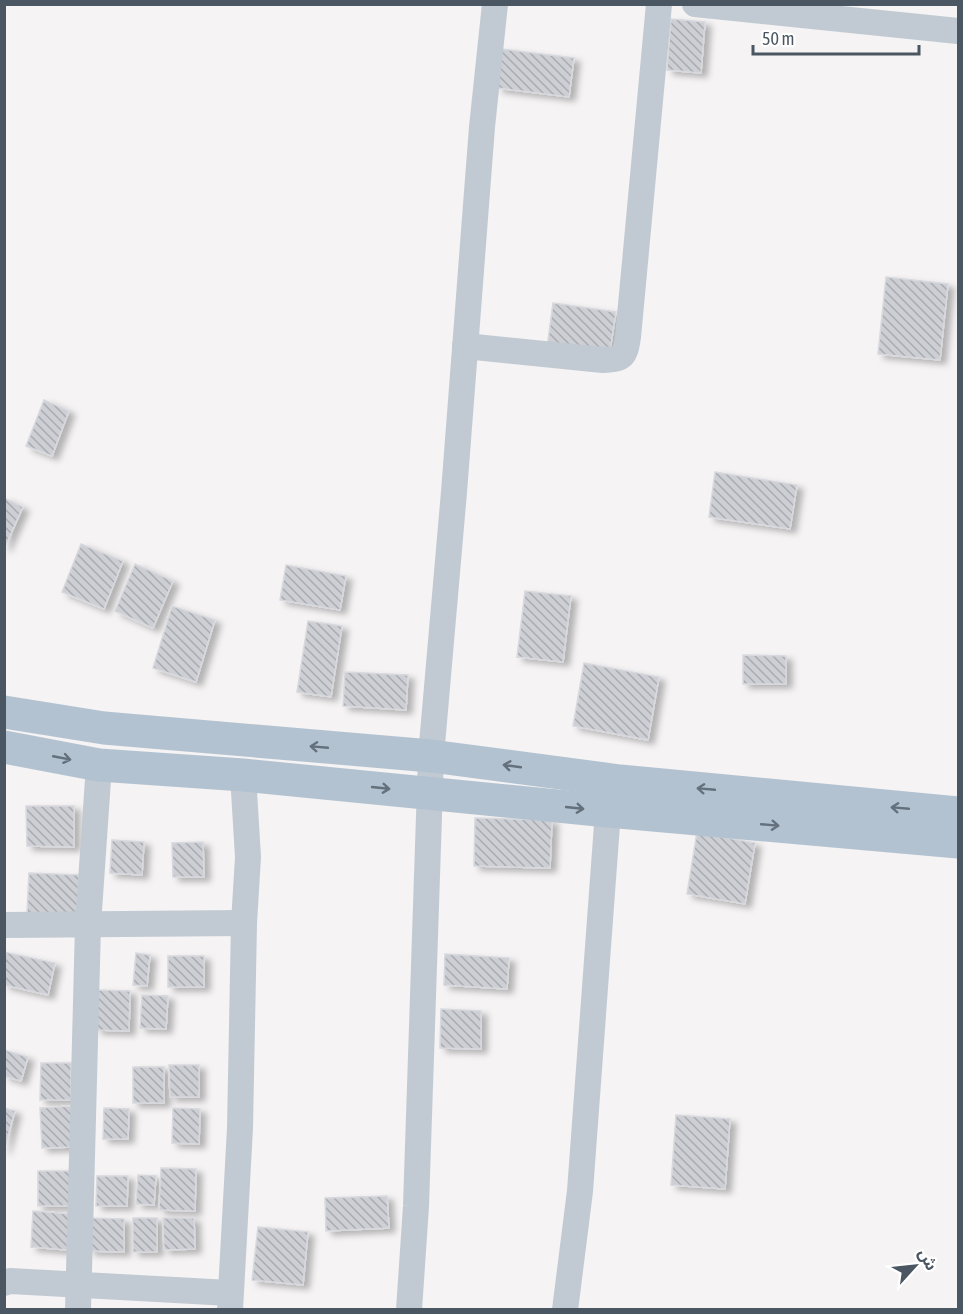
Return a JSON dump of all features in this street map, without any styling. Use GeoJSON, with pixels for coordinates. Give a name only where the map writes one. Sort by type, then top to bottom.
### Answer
{"type":"FeatureCollection","features":[{"type":"Feature","properties":{"kind":"main road"},"geometry":{"type":"LineString","coordinates":[[4,712],[104,729],[431,756],[620,781],[958,813]]}},
{"type":"Feature","properties":{"kind":"main road"},"geometry":{"type":"LineString","coordinates":[[4,747],[99,765],[243,775],[958,842]]}},
{"type":"Feature","properties":{"kind":"street"},"geometry":{"type":"LineString","coordinates":[[409,1310],[416,1206],[431,756],[482,127],[495,4]]}},
{"type":"Feature","properties":{"kind":"street"},"geometry":{"type":"LineString","coordinates":[[465,346],[603,360],[623,356],[628,336],[659,4]]}},
{"type":"Feature","properties":{"kind":"street"},"geometry":{"type":"LineString","coordinates":[[695,4],[958,32]]}},
{"type":"Feature","properties":{"kind":"street"},"geometry":{"type":"LineString","coordinates":[[78,1298],[88,926],[99,765]]}},
{"type":"Feature","properties":{"kind":"street"},"geometry":{"type":"LineString","coordinates":[[4,1283],[10,1281],[78,1298],[230,1301],[240,1128],[244,923],[248,857],[243,775]]}},
{"type":"Feature","properties":{"kind":"street"},"geometry":{"type":"LineString","coordinates":[[566,1310],[580,1191],[608,811]]}},
{"type":"Feature","properties":{"kind":"street"},"geometry":{"type":"LineString","coordinates":[[4,925],[244,923]]}},
{"type":"Feature","properties":{"kind":"building"},"geometry":{"type":"Polygon","coordinates":[[[671,19],[705,22],[701,73],[667,70],[671,19]]]}},
{"type":"Feature","properties":{"kind":"building"},"geometry":{"type":"Polygon","coordinates":[[[501,49],[574,58],[569,97],[497,88],[501,49]]]}},
{"type":"Feature","properties":{"kind":"building"},"geometry":{"type":"Polygon","coordinates":[[[886,277],[948,284],[940,360],[878,354],[886,277]]]}},
{"type":"Feature","properties":{"kind":"building"},"geometry":{"type":"Polygon","coordinates":[[[553,303],[616,312],[609,357],[547,348],[553,303]]]}},
{"type":"Feature","properties":{"kind":"building"},"geometry":{"type":"Polygon","coordinates":[[[44,400],[69,411],[52,456],[26,446],[44,400]]]}},
{"type":"Feature","properties":{"kind":"building"},"geometry":{"type":"Polygon","coordinates":[[[715,472],[797,485],[790,529],[709,517],[715,472]]]}},
{"type":"Feature","properties":{"kind":"building"},"geometry":{"type":"Polygon","coordinates":[[[4,498],[23,507],[4,549],[4,498]]]}},
{"type":"Feature","properties":{"kind":"building"},"geometry":{"type":"Polygon","coordinates":[[[81,544],[123,561],[104,609],[62,592],[81,544]]]}},
{"type":"Feature","properties":{"kind":"building"},"geometry":{"type":"Polygon","coordinates":[[[135,564],[173,581],[153,628],[115,611],[135,564]]]}},
{"type":"Feature","properties":{"kind":"building"},"geometry":{"type":"Polygon","coordinates":[[[286,565],[346,576],[340,610],[280,600],[286,565]]]}},
{"type":"Feature","properties":{"kind":"building"},"geometry":{"type":"Polygon","coordinates":[[[525,591],[571,596],[563,662],[517,657],[525,591]]]}},
{"type":"Feature","properties":{"kind":"building"},"geometry":{"type":"Polygon","coordinates":[[[172,606],[215,620],[196,682],[153,668],[172,606]]]}},
{"type":"Feature","properties":{"kind":"building"},"geometry":{"type":"Polygon","coordinates":[[[308,621],[342,626],[331,697],[297,692],[308,621]]]}},
{"type":"Feature","properties":{"kind":"building"},"geometry":{"type":"Polygon","coordinates":[[[743,655],[786,656],[786,684],[743,684],[743,655]]]}},
{"type":"Feature","properties":{"kind":"building"},"geometry":{"type":"Polygon","coordinates":[[[584,663],[659,677],[648,740],[573,726],[584,663]]]}},
{"type":"Feature","properties":{"kind":"building"},"geometry":{"type":"Polygon","coordinates":[[[345,672],[408,675],[406,710],[343,706],[345,672]]]}},
{"type":"Feature","properties":{"kind":"building"},"geometry":{"type":"Polygon","coordinates":[[[26,806],[74,806],[74,847],[27,846],[26,806]]]}},
{"type":"Feature","properties":{"kind":"building"},"geometry":{"type":"Polygon","coordinates":[[[475,818],[552,820],[550,868],[474,866],[475,818]]]}},
{"type":"Feature","properties":{"kind":"building"},"geometry":{"type":"Polygon","coordinates":[[[697,832],[755,843],[745,904],[687,894],[697,832]]]}},
{"type":"Feature","properties":{"kind":"building"},"geometry":{"type":"Polygon","coordinates":[[[112,840],[144,842],[142,875],[110,873],[112,840]]]}},
{"type":"Feature","properties":{"kind":"building"},"geometry":{"type":"Polygon","coordinates":[[[203,842],[204,877],[173,877],[172,843],[203,842]]]}},
{"type":"Feature","properties":{"kind":"building"},"geometry":{"type":"Polygon","coordinates":[[[29,873],[79,875],[77,915],[27,913],[29,873]]]}},
{"type":"Feature","properties":{"kind":"building"},"geometry":{"type":"Polygon","coordinates":[[[4,952],[55,963],[48,995],[4,985],[4,952]]]}},
{"type":"Feature","properties":{"kind":"building"},"geometry":{"type":"Polygon","coordinates":[[[136,953],[150,955],[147,986],[133,985],[136,953]]]}},
{"type":"Feature","properties":{"kind":"building"},"geometry":{"type":"Polygon","coordinates":[[[445,954],[509,958],[507,989],[444,985],[445,954]]]}},
{"type":"Feature","properties":{"kind":"building"},"geometry":{"type":"Polygon","coordinates":[[[168,956],[204,956],[204,987],[168,987],[168,956]]]}},
{"type":"Feature","properties":{"kind":"building"},"geometry":{"type":"Polygon","coordinates":[[[97,990],[130,991],[129,1031],[96,1030],[97,990]]]}},
{"type":"Feature","properties":{"kind":"building"},"geometry":{"type":"Polygon","coordinates":[[[142,995],[168,996],[166,1029],[140,1028],[142,995]]]}},
{"type":"Feature","properties":{"kind":"building"},"geometry":{"type":"Polygon","coordinates":[[[441,1009],[481,1011],[481,1049],[440,1048],[441,1009]]]}},
{"type":"Feature","properties":{"kind":"building"},"geometry":{"type":"Polygon","coordinates":[[[4,1050],[28,1057],[21,1081],[4,1076],[4,1050]]]}},
{"type":"Feature","properties":{"kind":"building"},"geometry":{"type":"Polygon","coordinates":[[[41,1063],[71,1063],[71,1100],[40,1100],[41,1063]]]}},
{"type":"Feature","properties":{"kind":"building"},"geometry":{"type":"Polygon","coordinates":[[[169,1065],[199,1065],[199,1097],[170,1097],[169,1065]]]}},
{"type":"Feature","properties":{"kind":"building"},"geometry":{"type":"Polygon","coordinates":[[[133,1067],[164,1067],[164,1103],[133,1103],[133,1067]]]}},
{"type":"Feature","properties":{"kind":"building"},"geometry":{"type":"Polygon","coordinates":[[[72,1106],[74,1147],[42,1148],[40,1108],[72,1106]]]}},
{"type":"Feature","properties":{"kind":"building"},"geometry":{"type":"Polygon","coordinates":[[[4,1108],[15,1111],[4,1151],[4,1108]]]}},
{"type":"Feature","properties":{"kind":"building"},"geometry":{"type":"Polygon","coordinates":[[[104,1108],[129,1109],[128,1139],[103,1139],[104,1108]]]}},
{"type":"Feature","properties":{"kind":"building"},"geometry":{"type":"Polygon","coordinates":[[[173,1108],[200,1109],[199,1144],[172,1143],[173,1108]]]}},
{"type":"Feature","properties":{"kind":"building"},"geometry":{"type":"Polygon","coordinates":[[[676,1115],[730,1119],[725,1189],[671,1185],[676,1115]]]}},
{"type":"Feature","properties":{"kind":"building"},"geometry":{"type":"Polygon","coordinates":[[[161,1168],[196,1169],[195,1211],[159,1210],[161,1168]]]}},
{"type":"Feature","properties":{"kind":"building"},"geometry":{"type":"Polygon","coordinates":[[[38,1171],[70,1171],[71,1206],[38,1206],[38,1171]]]}},
{"type":"Feature","properties":{"kind":"building"},"geometry":{"type":"Polygon","coordinates":[[[138,1175],[156,1176],[154,1205],[136,1204],[138,1175]]]}},
{"type":"Feature","properties":{"kind":"building"},"geometry":{"type":"Polygon","coordinates":[[[97,1176],[128,1176],[127,1206],[96,1206],[97,1176]]]}},
{"type":"Feature","properties":{"kind":"building"},"geometry":{"type":"Polygon","coordinates":[[[387,1196],[389,1228],[326,1231],[325,1198],[387,1196]]]}},
{"type":"Feature","properties":{"kind":"building"},"geometry":{"type":"Polygon","coordinates":[[[33,1211],[70,1214],[67,1250],[31,1247],[33,1211]]]}},
{"type":"Feature","properties":{"kind":"building"},"geometry":{"type":"Polygon","coordinates":[[[90,1218],[124,1219],[124,1252],[89,1251],[90,1218]]]}},
{"type":"Feature","properties":{"kind":"building"},"geometry":{"type":"Polygon","coordinates":[[[133,1218],[157,1218],[157,1252],[133,1252],[133,1218]]]}},
{"type":"Feature","properties":{"kind":"building"},"geometry":{"type":"Polygon","coordinates":[[[163,1218],[194,1218],[195,1249],[164,1250],[163,1218]]]}},
{"type":"Feature","properties":{"kind":"building"},"geometry":{"type":"Polygon","coordinates":[[[258,1227],[308,1232],[303,1285],[252,1280],[258,1227]]]}}]}
